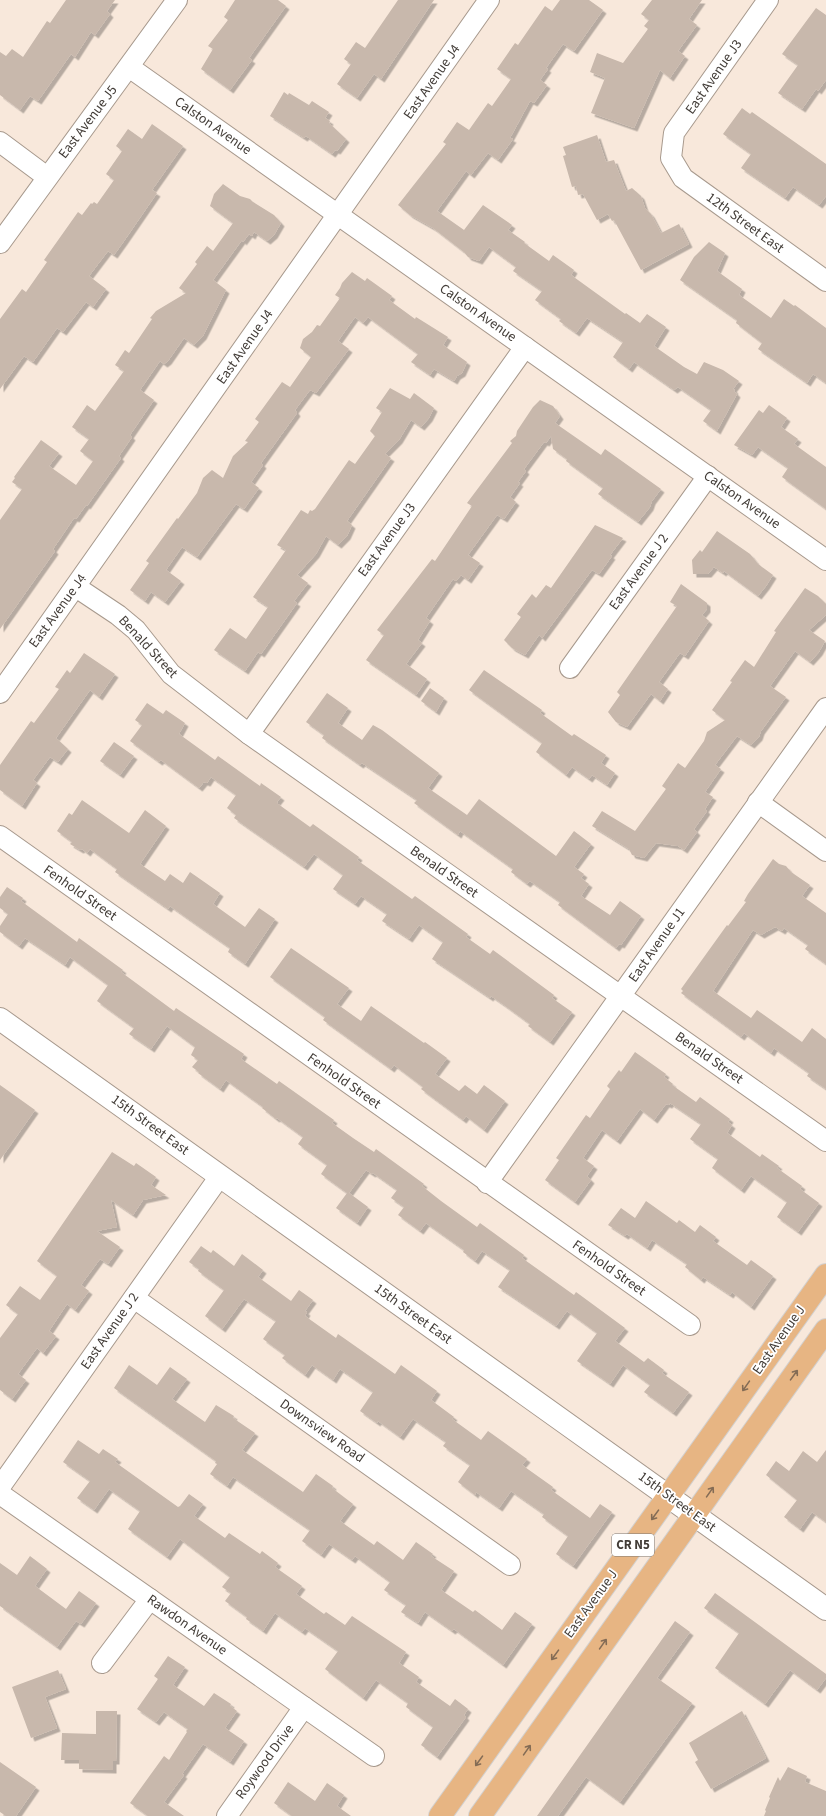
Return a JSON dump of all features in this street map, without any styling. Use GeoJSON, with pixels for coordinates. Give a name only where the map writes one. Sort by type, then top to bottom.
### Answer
{"type":"FeatureCollection","features":[{"type":"Feature","properties":{"kind":"main road","name":"East Avenue J"},"geometry":{"type":"LineString","coordinates":[[440,1816],[826,1275]]}},
{"type":"Feature","properties":{"kind":"main road","name":"CR N5"},"geometry":{"type":"LineString","coordinates":[[480,1816],[826,1330]]}},
{"type":"Feature","properties":{"kind":"street","name":"East Avenue J5"},"geometry":{"type":"LineString","coordinates":[[0,243],[177,0]]}},
{"type":"Feature","properties":{"kind":"street","name":"East Avenue J4"},"geometry":{"type":"LineString","coordinates":[[0,692],[6,670],[76,587],[489,0]]}},
{"type":"Feature","properties":{"kind":"street","name":"East Avenue J3"},"geometry":{"type":"LineString","coordinates":[[671,158],[674,133],[768,0]]}},
{"type":"Feature","properties":{"kind":"street","name":"Calston Avenue"},"geometry":{"type":"LineString","coordinates":[[129,67],[826,560]]}},
{"type":"Feature","properties":{"kind":"street"},"geometry":{"type":"LineString","coordinates":[[0,142],[47,177]]}},
{"type":"Feature","properties":{"kind":"street","name":"12th Street East"},"geometry":{"type":"LineString","coordinates":[[671,158],[683,178],[826,281]]}},
{"type":"Feature","properties":{"kind":"street","name":"East Avenue J3"},"geometry":{"type":"LineString","coordinates":[[249,734],[525,347]]}},
{"type":"Feature","properties":{"kind":"street","name":"East Avenue J 2"},"geometry":{"type":"LineString","coordinates":[[570,668],[708,476]]}},
{"type":"Feature","properties":{"kind":"street","name":"Benald Street"},"geometry":{"type":"LineString","coordinates":[[76,587],[118,615],[136,630],[171,674],[249,734],[826,1141]]}},
{"type":"Feature","properties":{"kind":"street","name":"East Avenue J1"},"geometry":{"type":"LineString","coordinates":[[487,1183],[826,708]]}},
{"type":"Feature","properties":{"kind":"street"},"geometry":{"type":"LineString","coordinates":[[758,802],[826,851]]}},
{"type":"Feature","properties":{"kind":"street","name":"Fenhold Street"},"geometry":{"type":"LineString","coordinates":[[0,836],[487,1183],[690,1325]]}},
{"type":"Feature","properties":{"kind":"street","name":"15th Street East"},"geometry":{"type":"LineString","coordinates":[[0,1019],[826,1609]]}},
{"type":"Feature","properties":{"kind":"street","name":"East Avenue J 2"},"geometry":{"type":"LineString","coordinates":[[0,1487],[220,1176]]}},
{"type":"Feature","properties":{"kind":"street","name":"Downsview Road"},"geometry":{"type":"LineString","coordinates":[[134,1298],[510,1565]]}},
{"type":"Feature","properties":{"kind":"street","name":"Rawdon Avenue"},"geometry":{"type":"LineString","coordinates":[[0,1494],[374,1756]]}},
{"type":"Feature","properties":{"kind":"street"},"geometry":{"type":"LineString","coordinates":[[102,1663],[150,1599]]}},
{"type":"Feature","properties":{"kind":"street","name":"Roywood Drive"},"geometry":{"type":"LineString","coordinates":[[227,1816],[304,1707]]}},
{"type":"Feature","properties":{"kind":"building"},"geometry":{"type":"Polygon","coordinates":[[[66,0],[115,0],[107,11],[110,14],[95,35],[91,32],[75,57],[71,54],[38,101],[30,96],[20,110],[0,95],[0,52],[6,56],[12,49],[23,57],[47,21],[50,23],[66,0]]]}},
{"type":"Feature","properties":{"kind":"building"},"geometry":{"type":"Polygon","coordinates":[[[235,0],[278,0],[286,6],[249,58],[252,60],[230,90],[201,69],[213,49],[208,46],[228,20],[224,17],[235,0]]]}},
{"type":"Feature","properties":{"kind":"building"},"geometry":{"type":"Polygon","coordinates":[[[398,0],[434,0],[381,79],[374,74],[357,98],[337,84],[351,64],[344,59],[356,42],[365,48],[398,0]]]}},
{"type":"Feature","properties":{"kind":"building"},"geometry":{"type":"Polygon","coordinates":[[[560,0],[589,0],[603,10],[574,51],[563,44],[546,68],[548,69],[540,80],[547,85],[534,103],[530,101],[510,138],[513,139],[498,160],[488,153],[471,175],[466,171],[437,211],[464,230],[483,205],[512,225],[508,230],[525,242],[524,243],[549,261],[553,255],[574,270],[571,275],[625,314],[626,313],[640,323],[647,314],[666,327],[654,346],[684,367],[697,374],[704,362],[723,370],[739,381],[733,389],[737,394],[717,431],[703,421],[711,410],[678,387],[674,390],[634,362],[629,369],[613,357],[623,342],[587,318],[576,333],[559,321],[561,319],[535,300],[542,291],[513,271],[516,267],[489,247],[479,261],[468,257],[464,252],[433,228],[410,215],[398,205],[446,144],[443,142],[457,122],[469,130],[488,103],[492,106],[511,79],[497,69],[515,43],[518,45],[545,6],[552,11],[560,0]]]}},
{"type":"Feature","properties":{"kind":"building"},"geometry":{"type":"Polygon","coordinates":[[[652,0],[702,0],[689,19],[697,25],[678,51],[685,56],[670,78],[660,70],[634,128],[591,113],[605,78],[590,72],[597,53],[623,63],[648,29],[644,26],[649,20],[641,14],[652,0]]]}},
{"type":"Feature","properties":{"kind":"building"},"geometry":{"type":"Polygon","coordinates":[[[816,8],[826,15],[826,80],[818,91],[816,89],[802,109],[778,93],[798,65],[782,54],[816,8]]]}},
{"type":"Feature","properties":{"kind":"building"},"geometry":{"type":"Polygon","coordinates":[[[284,92],[288,95],[289,93],[309,105],[312,101],[329,112],[325,118],[330,121],[329,123],[346,139],[337,151],[335,150],[332,154],[306,136],[304,138],[270,116],[284,92]]]}},
{"type":"Feature","properties":{"kind":"building"},"geometry":{"type":"Polygon","coordinates":[[[742,108],[750,114],[752,112],[826,164],[826,196],[819,205],[793,187],[785,198],[741,168],[751,154],[723,134],[742,108]]]}},
{"type":"Feature","properties":{"kind":"building"},"geometry":{"type":"Polygon","coordinates":[[[152,124],[183,146],[152,190],[157,193],[114,255],[108,251],[89,276],[106,289],[93,307],[86,302],[63,332],[57,328],[33,362],[24,356],[0,389],[0,319],[22,289],[26,292],[47,262],[44,260],[78,212],[82,215],[91,203],[92,204],[94,202],[97,204],[114,180],[106,174],[122,151],[116,146],[128,129],[142,139],[152,124]]]}},
{"type":"Feature","properties":{"kind":"building"},"geometry":{"type":"Polygon","coordinates":[[[597,135],[606,162],[614,160],[626,191],[632,188],[641,196],[645,208],[651,214],[661,233],[679,224],[689,244],[641,270],[614,220],[612,221],[608,214],[597,220],[583,194],[578,195],[576,186],[572,187],[563,156],[566,155],[563,147],[597,135]]]}},
{"type":"Feature","properties":{"kind":"building"},"geometry":{"type":"Polygon","coordinates":[[[223,184],[240,196],[250,199],[274,215],[281,223],[274,235],[267,241],[254,232],[252,236],[249,234],[243,242],[242,240],[213,280],[226,290],[203,336],[194,345],[184,338],[168,361],[164,364],[160,361],[140,390],[154,400],[130,435],[132,437],[119,456],[121,458],[87,506],[86,505],[76,519],[74,518],[53,549],[55,551],[0,629],[0,520],[22,489],[12,482],[15,478],[14,477],[41,440],[59,453],[49,466],[76,485],[93,461],[80,451],[89,439],[72,427],[87,405],[95,411],[124,371],[115,365],[125,350],[129,353],[152,319],[150,318],[156,311],[186,293],[179,288],[197,264],[195,262],[207,246],[213,251],[233,223],[210,206],[214,194],[223,184]]]}},
{"type":"Feature","properties":{"kind":"building"},"geometry":{"type":"Polygon","coordinates":[[[709,242],[725,253],[717,271],[742,289],[739,295],[771,318],[784,299],[794,306],[795,305],[826,328],[826,383],[813,374],[807,383],[758,349],[762,343],[736,323],[737,320],[680,280],[694,257],[709,242]]]}},
{"type":"Feature","properties":{"kind":"building"},"geometry":{"type":"Polygon","coordinates":[[[352,272],[365,281],[367,278],[392,296],[389,300],[415,319],[416,317],[448,337],[443,345],[467,362],[462,373],[457,376],[454,381],[434,369],[430,375],[411,362],[418,354],[368,317],[363,323],[355,317],[338,341],[349,349],[316,393],[310,390],[295,410],[297,413],[261,463],[263,465],[251,482],[259,488],[244,509],[236,504],[197,557],[182,547],[166,570],[181,581],[165,602],[151,592],[145,601],[130,590],[149,563],[146,561],[197,493],[203,478],[212,470],[223,478],[233,456],[248,442],[245,441],[259,422],[255,419],[282,382],[290,387],[311,357],[300,348],[303,339],[312,332],[317,325],[320,326],[340,298],[335,295],[342,283],[352,272]]]}},
{"type":"Feature","properties":{"kind":"building"},"geometry":{"type":"Polygon","coordinates":[[[390,388],[410,399],[414,393],[434,408],[429,418],[421,427],[411,420],[399,440],[385,454],[391,458],[347,521],[352,525],[347,536],[338,545],[326,536],[316,554],[297,575],[308,583],[294,601],[297,603],[261,654],[258,652],[245,671],[214,650],[230,628],[246,639],[268,607],[253,597],[286,550],[277,545],[301,510],[308,514],[310,510],[312,511],[315,509],[349,460],[355,464],[375,436],[370,431],[382,412],[376,408],[390,388]]]}},
{"type":"Feature","properties":{"kind":"building"},"geometry":{"type":"Polygon","coordinates":[[[540,400],[553,406],[560,416],[555,423],[601,455],[605,449],[661,489],[652,501],[650,507],[638,522],[598,494],[603,488],[566,461],[567,459],[553,449],[551,436],[546,443],[544,442],[524,469],[526,471],[518,482],[520,483],[510,497],[516,502],[504,519],[497,515],[468,555],[480,563],[468,580],[461,575],[456,581],[453,579],[426,618],[430,621],[418,640],[422,643],[406,664],[427,679],[416,695],[366,660],[384,635],[377,630],[432,559],[435,561],[472,506],[467,503],[512,443],[510,441],[516,436],[517,431],[533,407],[540,400]]]}},
{"type":"Feature","properties":{"kind":"building"},"geometry":{"type":"Polygon","coordinates":[[[769,405],[787,418],[781,427],[798,439],[794,444],[826,467],[826,509],[782,477],[788,468],[758,447],[752,455],[734,445],[759,410],[763,413],[769,405]]]}},
{"type":"Feature","properties":{"kind":"building"},"geometry":{"type":"Polygon","coordinates":[[[595,525],[623,538],[610,555],[612,556],[599,574],[592,570],[542,638],[539,635],[525,655],[512,648],[504,640],[521,617],[517,614],[532,594],[536,598],[546,585],[551,588],[595,525]]]}},
{"type":"Feature","properties":{"kind":"building"},"geometry":{"type":"Polygon","coordinates":[[[717,531],[750,554],[758,564],[773,575],[758,596],[724,571],[723,573],[714,567],[708,574],[693,574],[692,560],[700,550],[702,552],[717,531]]]}},
{"type":"Feature","properties":{"kind":"building"},"geometry":{"type":"Polygon","coordinates":[[[681,584],[707,603],[707,609],[702,615],[709,621],[685,656],[680,653],[659,682],[668,689],[660,701],[651,694],[627,727],[616,722],[608,712],[620,695],[617,692],[677,606],[670,602],[681,584]]]}},
{"type":"Feature","properties":{"kind":"building"},"geometry":{"type":"Polygon","coordinates":[[[805,588],[818,596],[826,604],[826,615],[809,630],[825,641],[819,652],[810,662],[795,651],[770,686],[786,697],[761,731],[759,737],[751,745],[737,736],[715,765],[721,769],[705,792],[713,797],[705,809],[707,811],[694,829],[697,832],[684,850],[678,846],[656,843],[644,858],[632,855],[629,849],[592,826],[602,811],[635,831],[666,789],[662,786],[678,763],[685,768],[704,741],[707,732],[725,720],[712,710],[732,682],[730,681],[745,660],[754,667],[776,632],[774,631],[805,588]]]}},
{"type":"Feature","properties":{"kind":"building"},"geometry":{"type":"Polygon","coordinates":[[[84,653],[115,674],[99,697],[90,690],[56,738],[68,749],[58,762],[50,757],[33,780],[37,783],[22,806],[0,790],[0,765],[31,721],[34,723],[59,689],[55,687],[67,670],[70,673],[84,653]]]}},
{"type":"Feature","properties":{"kind":"building"},"geometry":{"type":"Polygon","coordinates":[[[484,670],[542,710],[540,713],[572,736],[574,734],[606,755],[601,763],[615,773],[607,785],[592,775],[589,779],[572,767],[566,775],[536,752],[542,743],[469,690],[484,670]]]}},
{"type":"Feature","properties":{"kind":"building"},"geometry":{"type":"Polygon","coordinates":[[[430,688],[444,698],[436,712],[421,701],[430,688]]]}},
{"type":"Feature","properties":{"kind":"building"},"geometry":{"type":"Polygon","coordinates":[[[327,693],[348,708],[338,723],[362,740],[373,725],[382,730],[439,773],[428,788],[467,815],[479,799],[556,856],[574,831],[591,844],[574,867],[584,874],[581,878],[589,884],[581,896],[610,915],[620,901],[641,916],[621,945],[619,944],[616,948],[558,905],[560,902],[530,881],[527,884],[511,872],[513,869],[460,831],[458,835],[414,803],[417,800],[362,763],[360,765],[322,738],[324,735],[306,722],[327,693]]]}},
{"type":"Feature","properties":{"kind":"building"},"geometry":{"type":"Polygon","coordinates":[[[147,703],[163,714],[166,710],[185,723],[179,734],[215,760],[218,756],[260,786],[261,783],[281,797],[277,802],[278,804],[310,827],[313,824],[359,857],[357,860],[412,899],[415,896],[468,934],[466,937],[490,954],[493,950],[554,995],[552,998],[572,1012],[550,1042],[528,1026],[530,1024],[504,1005],[491,996],[490,998],[432,959],[443,942],[419,925],[409,939],[382,921],[387,914],[361,896],[355,904],[333,889],[343,875],[314,854],[304,867],[234,818],[236,815],[227,808],[236,795],[211,777],[207,783],[204,782],[199,788],[161,760],[159,762],[130,741],[142,725],[135,720],[147,703]]]}},
{"type":"Feature","properties":{"kind":"building"},"geometry":{"type":"Polygon","coordinates":[[[114,742],[134,756],[120,775],[100,761],[114,742]]]}},
{"type":"Feature","properties":{"kind":"building"},"geometry":{"type":"Polygon","coordinates":[[[82,800],[129,833],[145,810],[166,826],[140,864],[165,881],[170,874],[183,883],[190,872],[220,893],[213,904],[245,927],[259,908],[275,919],[245,964],[228,952],[230,948],[170,906],[168,909],[115,872],[117,869],[90,849],[87,853],[82,849],[80,850],[70,844],[72,842],[57,831],[69,813],[72,815],[82,800]]]}},
{"type":"Feature","properties":{"kind":"building"},"geometry":{"type":"Polygon","coordinates":[[[773,859],[779,864],[786,866],[791,872],[810,885],[802,896],[826,913],[826,964],[805,949],[808,945],[784,928],[782,931],[775,927],[761,935],[753,930],[713,991],[751,1018],[757,1010],[802,1042],[812,1028],[826,1039],[826,1089],[807,1076],[809,1073],[774,1048],[771,1053],[744,1033],[741,1037],[681,993],[683,991],[681,989],[727,925],[728,926],[746,902],[744,901],[748,894],[773,859]]]}},
{"type":"Feature","properties":{"kind":"building"},"geometry":{"type":"Polygon","coordinates":[[[7,887],[23,898],[21,901],[77,942],[79,938],[123,970],[121,972],[174,1011],[176,1008],[244,1054],[241,1059],[277,1084],[279,1081],[334,1120],[332,1123],[353,1138],[374,1152],[376,1149],[424,1184],[422,1186],[477,1227],[480,1223],[524,1255],[522,1258],[574,1295],[576,1292],[625,1328],[615,1341],[644,1362],[648,1358],[664,1370],[662,1373],[689,1392],[673,1413],[644,1392],[650,1385],[623,1365],[610,1384],[577,1361],[597,1333],[567,1311],[556,1326],[498,1287],[510,1270],[482,1251],[475,1261],[463,1252],[464,1250],[426,1223],[420,1231],[398,1215],[404,1207],[391,1198],[397,1190],[373,1173],[372,1174],[366,1170],[349,1193],[368,1207],[357,1223],[336,1208],[347,1193],[321,1174],[327,1165],[298,1144],[303,1137],[277,1118],[276,1119],[262,1108],[263,1107],[226,1080],[220,1089],[198,1073],[199,1072],[192,1067],[198,1060],[191,1055],[195,1047],[167,1026],[151,1049],[129,1034],[134,1028],[97,1001],[108,985],[70,957],[65,965],[25,938],[19,946],[0,932],[0,926],[8,914],[0,908],[0,897],[7,887]]]}},
{"type":"Feature","properties":{"kind":"building"},"geometry":{"type":"Polygon","coordinates":[[[291,948],[349,988],[337,1004],[361,1021],[371,1006],[447,1058],[435,1074],[459,1091],[465,1085],[477,1094],[484,1085],[505,1101],[484,1130],[466,1116],[463,1120],[421,1089],[423,1087],[394,1065],[391,1069],[323,1020],[325,1017],[270,977],[291,948]]]}},
{"type":"Feature","properties":{"kind":"building"},"geometry":{"type":"Polygon","coordinates":[[[635,1052],[666,1074],[664,1077],[673,1084],[672,1085],[696,1102],[700,1097],[730,1119],[728,1122],[732,1125],[727,1133],[760,1157],[762,1154],[779,1166],[777,1168],[802,1186],[800,1189],[819,1203],[798,1232],[777,1217],[787,1202],[751,1176],[741,1190],[712,1168],[718,1159],[690,1139],[701,1124],[670,1103],[669,1105],[666,1104],[654,1120],[640,1109],[617,1141],[602,1130],[583,1158],[594,1166],[587,1176],[591,1180],[575,1202],[545,1180],[559,1160],[556,1158],[586,1115],[590,1118],[610,1089],[607,1086],[619,1070],[621,1072],[635,1052]]]}},
{"type":"Feature","properties":{"kind":"building"},"geometry":{"type":"Polygon","coordinates":[[[0,1085],[35,1110],[0,1160],[0,1085]]]}},
{"type":"Feature","properties":{"kind":"building"},"geometry":{"type":"Polygon","coordinates":[[[112,1152],[134,1166],[136,1163],[156,1177],[151,1185],[166,1195],[143,1200],[133,1215],[111,1200],[117,1227],[97,1231],[120,1247],[108,1264],[100,1259],[81,1285],[89,1291],[75,1310],[67,1304],[49,1331],[56,1336],[43,1353],[37,1348],[18,1374],[26,1380],[12,1399],[0,1390],[0,1338],[18,1314],[6,1305],[20,1286],[40,1300],[57,1276],[37,1261],[112,1152]]]}},
{"type":"Feature","properties":{"kind":"building"},"geometry":{"type":"Polygon","coordinates":[[[646,1201],[677,1223],[679,1220],[695,1232],[700,1225],[716,1237],[713,1241],[747,1265],[751,1260],[773,1276],[751,1307],[732,1292],[730,1295],[703,1277],[701,1280],[685,1267],[687,1264],[652,1240],[647,1248],[627,1234],[625,1236],[608,1225],[621,1208],[635,1218],[646,1201]]]}},
{"type":"Feature","properties":{"kind":"building"},"geometry":{"type":"Polygon","coordinates":[[[201,1246],[211,1253],[213,1250],[234,1266],[242,1254],[263,1270],[258,1277],[291,1301],[299,1290],[313,1300],[305,1311],[307,1312],[305,1316],[336,1338],[338,1334],[395,1374],[401,1365],[437,1391],[431,1400],[454,1417],[452,1419],[481,1440],[488,1431],[527,1459],[522,1465],[553,1487],[551,1490],[590,1518],[600,1504],[612,1512],[573,1566],[556,1554],[568,1536],[542,1517],[544,1514],[511,1491],[499,1508],[476,1492],[475,1495],[458,1482],[470,1465],[443,1446],[446,1442],[413,1419],[400,1437],[378,1421],[377,1423],[360,1411],[373,1392],[340,1369],[333,1380],[312,1365],[305,1375],[282,1358],[285,1355],[263,1339],[276,1321],[244,1299],[222,1329],[205,1316],[224,1290],[198,1271],[199,1269],[189,1262],[201,1246]]]}},
{"type":"Feature","properties":{"kind":"building"},"geometry":{"type":"Polygon","coordinates":[[[129,1365],[157,1385],[170,1367],[187,1379],[172,1399],[205,1422],[216,1405],[234,1416],[233,1418],[255,1433],[242,1450],[303,1492],[316,1474],[333,1486],[332,1488],[353,1504],[340,1521],[374,1545],[377,1541],[403,1560],[416,1542],[433,1554],[431,1556],[454,1571],[441,1590],[473,1612],[475,1610],[502,1630],[515,1612],[532,1624],[503,1665],[454,1629],[452,1631],[425,1612],[418,1623],[401,1612],[406,1605],[384,1590],[390,1582],[355,1556],[352,1560],[329,1544],[321,1555],[302,1541],[310,1530],[233,1477],[227,1486],[210,1474],[217,1464],[215,1463],[216,1461],[114,1388],[129,1365]]]}},
{"type":"Feature","properties":{"kind":"building"},"geometry":{"type":"Polygon","coordinates":[[[78,1440],[99,1454],[103,1449],[118,1459],[115,1462],[178,1507],[189,1494],[203,1504],[194,1516],[225,1538],[229,1533],[260,1554],[262,1551],[278,1563],[275,1567],[302,1586],[296,1594],[324,1614],[326,1612],[345,1625],[352,1616],[406,1652],[399,1663],[419,1677],[416,1682],[450,1706],[455,1699],[468,1709],[464,1715],[466,1717],[437,1757],[421,1745],[433,1727],[406,1707],[408,1703],[376,1680],[363,1698],[325,1669],[338,1651],[305,1628],[302,1632],[275,1613],[263,1631],[246,1619],[247,1617],[225,1601],[231,1593],[222,1587],[230,1577],[180,1539],[167,1557],[128,1529],[140,1511],[109,1489],[94,1510],[77,1498],[90,1481],[63,1462],[78,1440]]]}},
{"type":"Feature","properties":{"kind":"building"},"geometry":{"type":"Polygon","coordinates":[[[826,1450],[826,1522],[812,1512],[800,1529],[784,1517],[797,1500],[766,1475],[776,1461],[789,1471],[803,1451],[817,1462],[826,1450]]]}},
{"type":"Feature","properties":{"kind":"building"},"geometry":{"type":"Polygon","coordinates":[[[30,1556],[47,1569],[35,1586],[66,1609],[79,1591],[96,1603],[81,1624],[76,1621],[57,1647],[0,1606],[0,1563],[17,1575],[30,1556]]]}},
{"type":"Feature","properties":{"kind":"building"},"geometry":{"type":"Polygon","coordinates":[[[715,1593],[826,1674],[826,1678],[817,1690],[790,1670],[765,1704],[715,1668],[739,1633],[704,1608],[715,1593]]]}},
{"type":"Feature","properties":{"kind":"building"},"geometry":{"type":"Polygon","coordinates":[[[675,1621],[690,1632],[657,1678],[692,1703],[620,1802],[586,1777],[558,1816],[537,1816],[675,1621]]]}},
{"type":"Feature","properties":{"kind":"building"},"geometry":{"type":"Polygon","coordinates":[[[168,1656],[185,1667],[173,1685],[204,1706],[214,1693],[231,1704],[230,1706],[237,1711],[225,1728],[244,1741],[230,1762],[203,1744],[182,1774],[184,1775],[164,1802],[184,1816],[148,1816],[130,1803],[164,1756],[169,1760],[188,1729],[164,1712],[156,1722],[137,1709],[158,1679],[154,1676],[168,1656]]]}},
{"type":"Feature","properties":{"kind":"building"},"geometry":{"type":"Polygon","coordinates":[[[58,1670],[66,1689],[45,1697],[57,1728],[31,1738],[12,1687],[58,1670]]]}},
{"type":"Feature","properties":{"kind":"building"},"geometry":{"type":"Polygon","coordinates":[[[96,1711],[117,1711],[116,1761],[113,1761],[113,1770],[79,1769],[79,1760],[61,1760],[62,1733],[96,1734],[96,1711]]]}},
{"type":"Feature","properties":{"kind":"building"},"geometry":{"type":"Polygon","coordinates":[[[742,1711],[766,1758],[711,1789],[695,1762],[698,1760],[689,1743],[742,1711]]]}},
{"type":"Feature","properties":{"kind":"building"},"geometry":{"type":"Polygon","coordinates":[[[0,1762],[36,1787],[16,1816],[6,1816],[0,1812],[0,1762]]]}},
{"type":"Feature","properties":{"kind":"building"},"geometry":{"type":"Polygon","coordinates":[[[788,1767],[807,1776],[805,1782],[826,1791],[826,1816],[764,1816],[770,1798],[769,1797],[778,1777],[780,1781],[788,1767]]]}},
{"type":"Feature","properties":{"kind":"building"},"geometry":{"type":"Polygon","coordinates":[[[288,1782],[315,1801],[327,1783],[344,1795],[337,1806],[351,1816],[292,1816],[274,1803],[288,1782]]]}}]}
